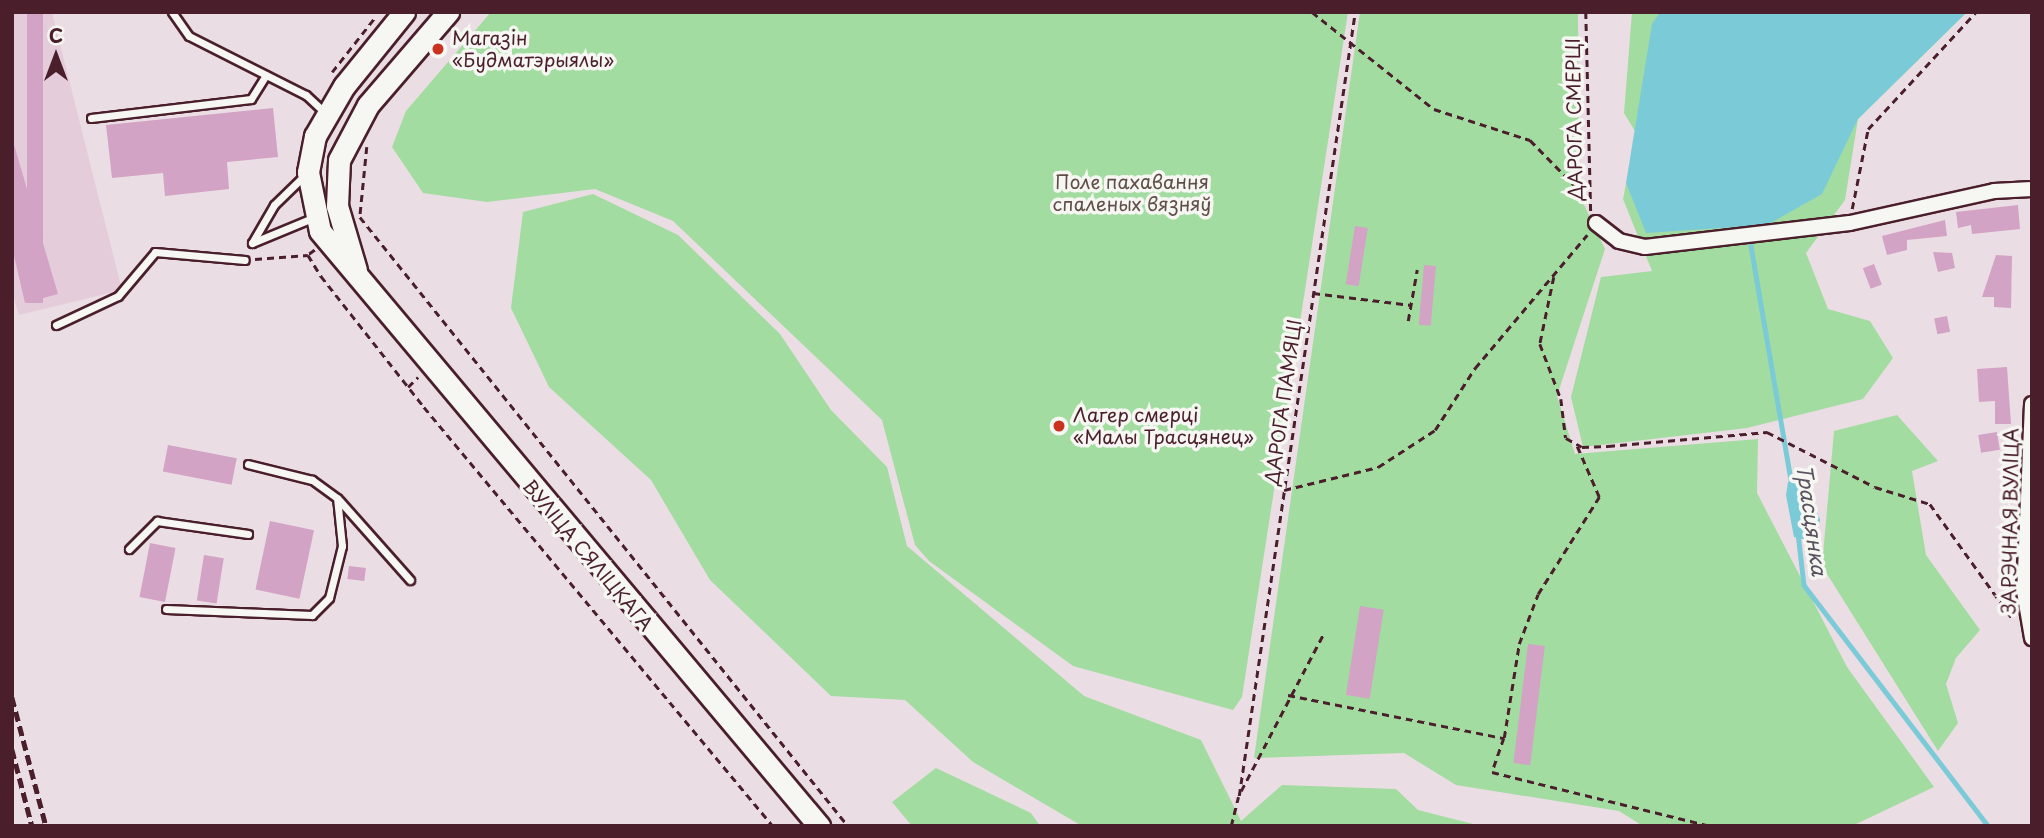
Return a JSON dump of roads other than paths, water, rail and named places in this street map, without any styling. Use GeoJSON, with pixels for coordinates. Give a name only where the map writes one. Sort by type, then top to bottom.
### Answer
{"type":"FeatureCollection","features":[{"type":"Feature","properties":{"kind":"main road","name":"ВУЛІЦА СЯЛІЦКАГА"},"geometry":{"type":"LineString","coordinates":[[404,12],[326,114],[308,172],[315,217],[334,236],[359,282],[818,826]]}},
{"type":"Feature","properties":{"kind":"main road"},"geometry":{"type":"LineString","coordinates":[[334,236],[336,183],[353,126],[448,12]]}},
{"type":"Feature","properties":{"kind":"street"},"geometry":{"type":"LineString","coordinates":[[1595,223],[1619,241],[1645,247],[1850,223],[1994,191],[2032,189]]}},
{"type":"Feature","properties":{"kind":"street","name":"ЗАРЭЧНАЯ ВУЛІЦА"},"geometry":{"type":"LineString","coordinates":[[2032,404],[2024,591],[2032,638]]}},
{"type":"Feature","properties":{"kind":"lane"},"geometry":{"type":"LineString","coordinates":[[172,12],[189,36],[306,95],[326,114]]}},
{"type":"Feature","properties":{"kind":"lane"},"geometry":{"type":"LineString","coordinates":[[91,118],[251,99],[266,75]]}},
{"type":"Feature","properties":{"kind":"lane"},"geometry":{"type":"LineString","coordinates":[[308,172],[274,205],[252,243],[315,217]]}},
{"type":"Feature","properties":{"kind":"lane"},"geometry":{"type":"LineString","coordinates":[[56,326],[118,296],[155,252],[245,260]]}},
{"type":"Feature","properties":{"kind":"lane"},"geometry":{"type":"LineString","coordinates":[[248,464],[312,480],[337,498],[410,580]]}},
{"type":"Feature","properties":{"kind":"lane"},"geometry":{"type":"LineString","coordinates":[[166,609],[312,615],[322,610],[342,546],[337,498]]}},
{"type":"Feature","properties":{"kind":"lane"},"geometry":{"type":"LineString","coordinates":[[130,549],[157,521],[248,534]]}},
{"type":"Feature","properties":{"kind":"water"},"geometry":{"type":"Polygon","coordinates":[[[1660,12],[1967,12],[1858,119],[1822,194],[1767,225],[1646,233],[1626,183],[1652,24],[1660,12]]]}},
{"type":"Feature","properties":{"kind":"water"},"geometry":{"type":"Polygon","coordinates":[[[1803,481],[1820,519],[1818,534],[1807,540],[1794,537],[1786,495],[1788,482],[1803,481]]]}},
{"type":"Feature","properties":{"kind":"waterway","name":"Трасцянка"},"geometry":{"type":"LineString","coordinates":[[1751,246],[1792,486]]}},
{"type":"Feature","properties":{"kind":"waterway","name":"Трасцянка"},"geometry":{"type":"LineString","coordinates":[[1798,533],[1804,585],[1988,826]]}},
{"type":"Feature","properties":{"kind":"railway"},"geometry":{"type":"LineString","coordinates":[[12,697],[46,826]]}},
{"type":"Feature","properties":{"kind":"railway"},"geometry":{"type":"LineString","coordinates":[[12,749],[32,826]]}},
{"type":"Feature","properties":{"kind":"place","name":"Магазін «Будматэрыялы»"},"geometry":{"type":"Point","coordinates":[438,49]}},
{"type":"Feature","properties":{"kind":"place","name":"Лагер смерці «Малы Трасцянец»"},"geometry":{"type":"Point","coordinates":[1059,426]}},
{"type":"Feature","properties":{"kind":"park label","name":"Поле пахавання спаленых вязняў"},"geometry":{"type":"Point","coordinates":[1132,193]}}]}
